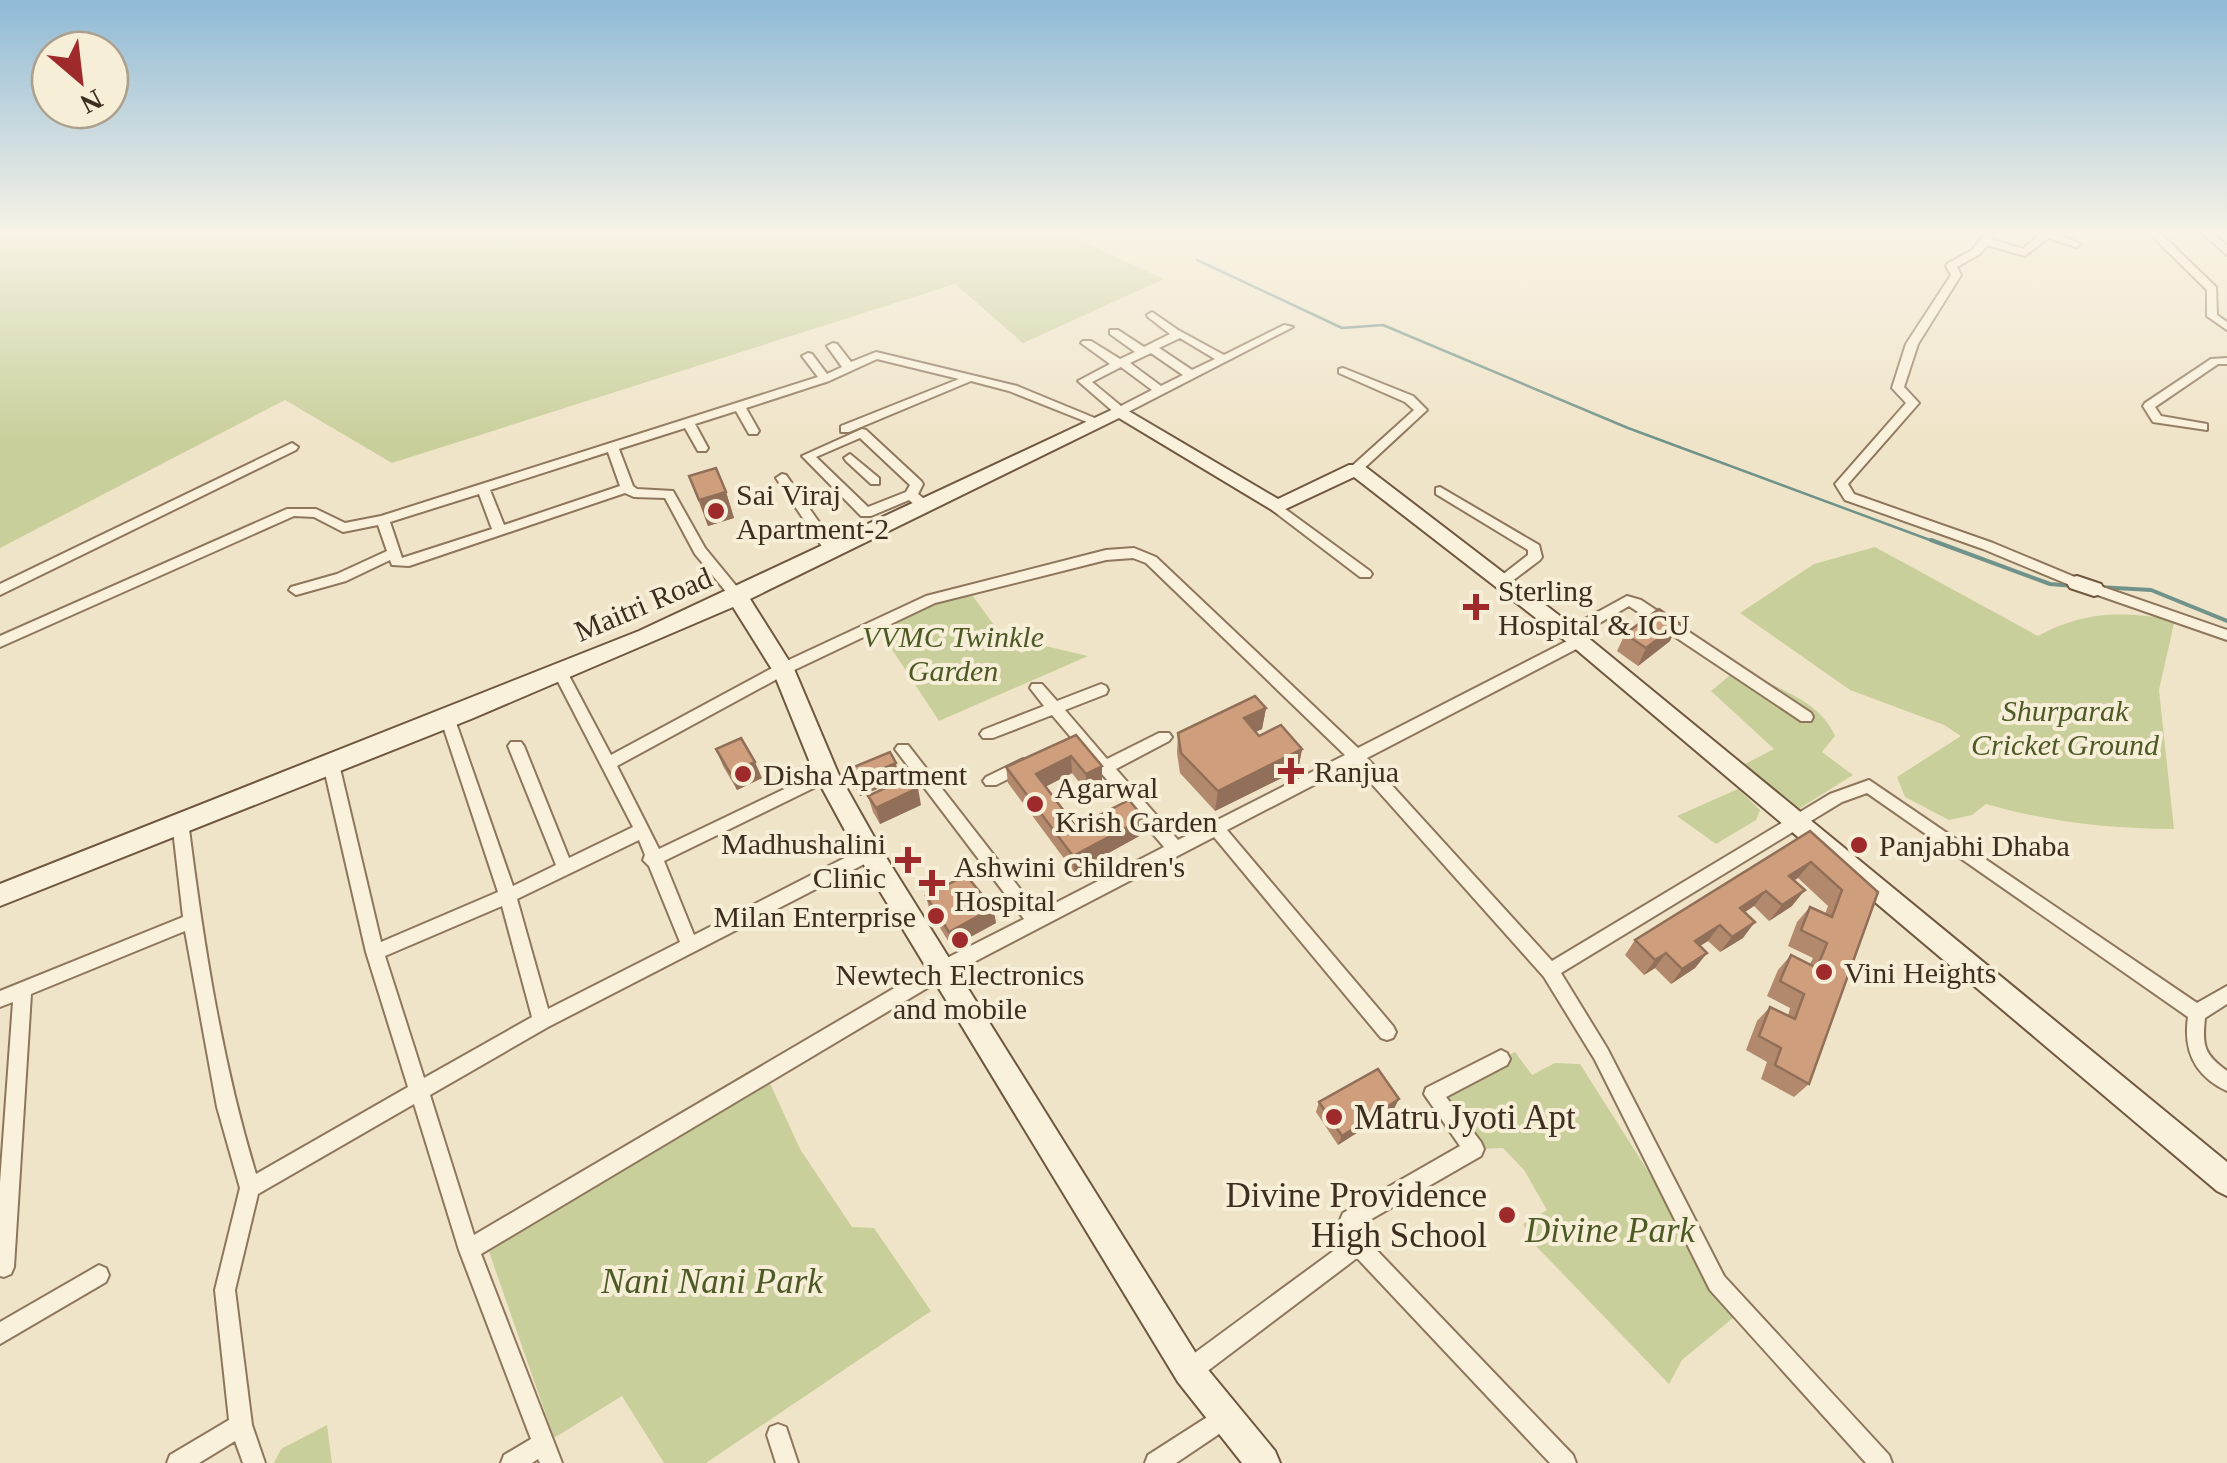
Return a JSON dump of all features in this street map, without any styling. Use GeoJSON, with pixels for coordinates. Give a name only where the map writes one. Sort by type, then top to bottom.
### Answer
{"type":"FeatureCollection","features":[{"type":"Feature","properties":{"kind":"street"},"geometry":{"type":"LineString","coordinates":[[1939,302],[1912,344],[1898,388],[1913,403],[1842,484],[1849,497],[2227,635]]}},
{"type":"Feature","properties":{"kind":"street"},"geometry":{"type":"LineString","coordinates":[[2212,302],[2212,316],[2227,327]]}},
{"type":"Feature","properties":{"kind":"street"},"geometry":{"type":"LineString","coordinates":[[1152,315],[1222,358]]}},
{"type":"Feature","properties":{"kind":"street","name":"Maitri Road"},"geometry":{"type":"LineString","coordinates":[[0,895],[447,718],[736,596],[832,551],[916,500],[1096,422],[1288,327]]}},
{"type":"Feature","properties":{"kind":"street"},"geometry":{"type":"LineString","coordinates":[[1114,332],[1190,374]]}},
{"type":"Feature","properties":{"kind":"street"},"geometry":{"type":"LineString","coordinates":[[1178,333],[1084,381],[1118,410],[1277,507],[1365,574]]}},
{"type":"Feature","properties":{"kind":"street"},"geometry":{"type":"LineString","coordinates":[[1087,342],[1158,389]]}},
{"type":"Feature","properties":{"kind":"street"},"geometry":{"type":"LineString","coordinates":[[833,346],[850,369]]}},
{"type":"Feature","properties":{"kind":"street"},"geometry":{"type":"LineString","coordinates":[[0,642],[292,512],[316,513],[343,528],[383,520],[825,379],[876,355],[966,380],[1013,388],[1096,422]]}},
{"type":"Feature","properties":{"kind":"street"},"geometry":{"type":"LineString","coordinates":[[808,356],[825,379]]}},
{"type":"Feature","properties":{"kind":"street"},"geometry":{"type":"LineString","coordinates":[[2203,428],[2157,419],[2149,406],[2215,361],[2227,361]]}},
{"type":"Feature","properties":{"kind":"street"},"geometry":{"type":"LineString","coordinates":[[1277,507],[1356,469],[1421,410],[1408,399],[1343,372]]}},
{"type":"Feature","properties":{"kind":"street"},"geometry":{"type":"LineString","coordinates":[[830,434],[966,380]]}},
{"type":"Feature","properties":{"kind":"street"},"geometry":{"type":"LineString","coordinates":[[739,406],[753,431]]}},
{"type":"Feature","properties":{"kind":"street"},"geometry":{"type":"LineString","coordinates":[[688,422],[702,448]]}},
{"type":"Feature","properties":{"kind":"street"},"geometry":{"type":"LineString","coordinates":[[862,433],[918,484],[916,500],[866,513],[810,453],[862,433]]}},
{"type":"Feature","properties":{"kind":"street"},"geometry":{"type":"LineString","coordinates":[[0,590],[292,446]]}},
{"type":"Feature","properties":{"kind":"street"},"geometry":{"type":"LineString","coordinates":[[613,448],[627,488]]}},
{"type":"Feature","properties":{"kind":"street"},"geometry":{"type":"LineString","coordinates":[[837,484],[869,476],[850,458]]}},
{"type":"Feature","properties":{"kind":"street"},"geometry":{"type":"LineString","coordinates":[[1356,469],[1574,638],[2227,1180]]}},
{"type":"Feature","properties":{"kind":"street"},"geometry":{"type":"LineString","coordinates":[[782,478],[832,551]]}},
{"type":"Feature","properties":{"kind":"street"},"geometry":{"type":"LineString","coordinates":[[483,488],[499,530]]}},
{"type":"Feature","properties":{"kind":"street"},"geometry":{"type":"LineString","coordinates":[[383,520],[397,562],[404,563],[627,488],[645,496],[665,492],[700,550],[736,596],[783,669],[827,775],[870,853],[1189,1371],[1263,1463]]}},
{"type":"Feature","properties":{"kind":"street"},"geometry":{"type":"LineString","coordinates":[[1440,491],[1534,548],[1535,557],[1502,582]]}},
{"type":"Feature","properties":{"kind":"street"},"geometry":{"type":"LineString","coordinates":[[608,764],[783,669],[931,598],[1106,555],[1134,553],[1151,560],[1357,756],[1550,971],[1601,1054],[1717,1283],[1881,1463]]}},
{"type":"Feature","properties":{"kind":"street"},"geometry":{"type":"LineString","coordinates":[[296,590],[341,578],[394,554]]}},
{"type":"Feature","properties":{"kind":"street"},"geometry":{"type":"LineString","coordinates":[[470,1250],[943,969],[1357,756],[1574,638],[1627,602],[1636,603],[1806,717]]}},
{"type":"Feature","properties":{"kind":"street"},"geometry":{"type":"LineString","coordinates":[[560,672],[643,830],[689,944]]}},
{"type":"Feature","properties":{"kind":"street"},"geometry":{"type":"LineString","coordinates":[[1037,688],[1176,849]]}},
{"type":"Feature","properties":{"kind":"street"},"geometry":{"type":"LineString","coordinates":[[988,734],[1101,690]]}},
{"type":"Feature","properties":{"kind":"street"},"geometry":{"type":"LineString","coordinates":[[447,718],[508,896],[542,1020]]}},
{"type":"Feature","properties":{"kind":"street"},"geometry":{"type":"LineString","coordinates":[[1105,767],[1164,736]]}},
{"type":"Feature","properties":{"kind":"street"},"geometry":{"type":"LineString","coordinates":[[1063,747],[1081,739]]}},
{"type":"Feature","properties":{"kind":"street"},"geometry":{"type":"LineString","coordinates":[[516,746],[565,868]]}},
{"type":"Feature","properties":{"kind":"street"},"geometry":{"type":"LineString","coordinates":[[903,749],[1036,922]]}},
{"type":"Feature","properties":{"kind":"street"},"geometry":{"type":"LineString","coordinates":[[991,780],[1045,756]]}},
{"type":"Feature","properties":{"kind":"street"},"geometry":{"type":"LineString","coordinates":[[331,764],[375,952],[418,1093],[470,1250],[548,1453],[512,1463]]}},
{"type":"Feature","properties":{"kind":"street"},"geometry":{"type":"LineString","coordinates":[[652,860],[827,775]]}},
{"type":"Feature","properties":{"kind":"street"},"geometry":{"type":"LineString","coordinates":[[1550,971],[1799,824],[1852,788],[1869,786],[2197,1012]]}},
{"type":"Feature","properties":{"kind":"street"},"geometry":{"type":"LineString","coordinates":[[180,822],[192,921],[228,1118],[250,1188],[225,1290],[242,1425],[254,1463]]}},
{"type":"Feature","properties":{"kind":"street"},"geometry":{"type":"LineString","coordinates":[[1216,828],[1387,1032]]}},
{"type":"Feature","properties":{"kind":"street"},"geometry":{"type":"LineString","coordinates":[[375,952],[508,896],[643,830]]}},
{"type":"Feature","properties":{"kind":"street"},"geometry":{"type":"LineString","coordinates":[[250,1188],[542,1020],[870,853]]}},
{"type":"Feature","properties":{"kind":"street"},"geometry":{"type":"LineString","coordinates":[[0,999],[192,921]]}},
{"type":"Feature","properties":{"kind":"street"},"geometry":{"type":"LineString","coordinates":[[4,1267],[23,989]]}},
{"type":"Feature","properties":{"kind":"street"},"geometry":{"type":"LineString","coordinates":[[2197,1012],[2227,994]]}},
{"type":"Feature","properties":{"kind":"street"},"geometry":{"type":"LineString","coordinates":[[2197,1012],[2192,1046],[2200,1059],[2227,1082]]}},
{"type":"Feature","properties":{"kind":"street"},"geometry":{"type":"LineString","coordinates":[[1502,1058],[1433,1094],[1474,1149],[1350,1220],[1358,1245],[1565,1463]]}},
{"type":"Feature","properties":{"kind":"street"},"geometry":{"type":"LineString","coordinates":[[1189,1371],[1358,1245]]}},
{"type":"Feature","properties":{"kind":"street"},"geometry":{"type":"LineString","coordinates":[[0,1334],[99,1275]]}},
{"type":"Feature","properties":{"kind":"street"},"geometry":{"type":"LineString","coordinates":[[1156,1463],[1226,1416]]}},
{"type":"Feature","properties":{"kind":"street"},"geometry":{"type":"LineString","coordinates":[[178,1463],[242,1425]]}},
{"type":"Feature","properties":{"kind":"street"},"geometry":{"type":"LineString","coordinates":[[778,1435],[787,1463]]}},
{"type":"Feature","properties":{"kind":"green space"},"geometry":{"type":"Polygon","coordinates":[[[0,302],[898,302],[392,463],[285,400],[0,548],[0,302]]]}},
{"type":"Feature","properties":{"kind":"green space"},"geometry":{"type":"Polygon","coordinates":[[[976,302],[1113,302],[1023,343],[976,302]]]}},
{"type":"Feature","properties":{"kind":"green space","name":"Shurparak Cricket Ground"},"geometry":{"type":"Polygon","coordinates":[[[1875,547],[2038,636],[2073,621],[2105,615],[2175,619],[2159,690],[2174,829],[2079,823],[1986,804],[1972,815],[1949,820],[1905,797],[1897,777],[1961,736],[1944,725],[1850,690],[1740,613],[1814,564],[1875,547]]]}},
{"type":"Feature","properties":{"kind":"green space","name":"VVMC Twinkle Garden"},"geometry":{"type":"Polygon","coordinates":[[[970,592],[1007,643],[1021,653],[1041,645],[1088,656],[939,721],[878,628],[932,602],[970,592]]]}},
{"type":"Feature","properties":{"kind":"green space"},"geometry":{"type":"Polygon","coordinates":[[[1740,667],[1818,712],[1835,736],[1822,752],[1853,775],[1797,810],[1745,764],[1774,749],[1711,691],[1740,667]]]}},
{"type":"Feature","properties":{"kind":"green space"},"geometry":{"type":"Polygon","coordinates":[[[1738,789],[1760,810],[1756,820],[1716,844],[1677,816],[1738,789]]]}},
{"type":"Feature","properties":{"kind":"green space","name":"Divine Park"},"geometry":{"type":"Polygon","coordinates":[[[1515,1052],[1532,1075],[1555,1063],[1580,1064],[1731,1302],[1733,1318],[1682,1360],[1669,1384],[1536,1246],[1523,1224],[1547,1210],[1524,1170],[1503,1148],[1474,1149],[1433,1094],[1515,1052]]]}},
{"type":"Feature","properties":{"kind":"green space","name":"Nani Nani Park"},"geometry":{"type":"Polygon","coordinates":[[[768,1079],[800,1149],[852,1227],[874,1228],[931,1311],[706,1463],[664,1463],[622,1396],[554,1438],[487,1246],[768,1079]]]}},
{"type":"Feature","properties":{"kind":"green space"},"geometry":{"type":"Polygon","coordinates":[[[327,1425],[332,1463],[274,1463],[281,1449],[327,1425]]]}},
{"type":"Feature","properties":{"kind":"building"},"geometry":{"type":"Polygon","coordinates":[[[716,468],[726,492],[699,500],[689,476],[716,468]]]}},
{"type":"Feature","properties":{"kind":"building"},"geometry":{"type":"Polygon","coordinates":[[[1659,609],[1679,623],[1646,648],[1625,634],[1659,609]]]}},
{"type":"Feature","properties":{"kind":"building"},"geometry":{"type":"Polygon","coordinates":[[[1255,696],[1266,708],[1244,718],[1259,736],[1281,725],[1302,749],[1218,791],[1181,753],[1178,733],[1255,696]]]}},
{"type":"Feature","properties":{"kind":"building"},"geometry":{"type":"Polygon","coordinates":[[[1076,735],[1102,766],[1086,774],[1071,756],[1036,774],[1076,827],[1129,800],[1144,818],[1073,856],[1006,767],[1076,735]]]}},
{"type":"Feature","properties":{"kind":"building"},"geometry":{"type":"Polygon","coordinates":[[[741,738],[755,762],[730,773],[716,749],[741,738]]]}},
{"type":"Feature","properties":{"kind":"building"},"geometry":{"type":"Polygon","coordinates":[[[890,752],[896,763],[855,780],[849,769],[890,752]]]}},
{"type":"Feature","properties":{"kind":"building"},"geometry":{"type":"Polygon","coordinates":[[[910,776],[918,788],[876,808],[868,796],[910,776]]]}},
{"type":"Feature","properties":{"kind":"building","name":"Vini Heights"},"geometry":{"type":"Polygon","coordinates":[[[1810,831],[1878,892],[1809,1084],[1775,1065],[1781,1048],[1759,1036],[1770,1007],[1795,1019],[1804,994],[1780,981],[1791,955],[1817,968],[1827,943],[1801,930],[1810,907],[1832,917],[1842,890],[1811,862],[1789,876],[1805,890],[1782,905],[1766,891],[1740,908],[1755,922],[1732,937],[1720,925],[1695,941],[1707,953],[1682,969],[1666,953],[1655,960],[1635,940],[1810,831]]]}},
{"type":"Feature","properties":{"kind":"building"},"geometry":{"type":"Polygon","coordinates":[[[966,875],[993,908],[949,932],[926,896],[966,875]]]}},
{"type":"Feature","properties":{"kind":"building"},"geometry":{"type":"Polygon","coordinates":[[[1378,1069],[1399,1099],[1342,1136],[1319,1102],[1378,1069]]]}},
{"type":"Feature","properties":{"kind":"waterway"},"geometry":{"type":"LineString","coordinates":[[1287,302],[1342,328],[1383,325],[1628,428],[1938,543]]}},
{"type":"Feature","properties":{"kind":"waterway"},"geometry":{"type":"LineString","coordinates":[[1931,540],[2050,584],[2074,586]]}},
{"type":"Feature","properties":{"kind":"waterway"},"geometry":{"type":"LineString","coordinates":[[2098,587],[2151,590],[2227,621]]}},
{"type":"Feature","properties":{"kind":"place","name":"Sai Viraj Apartment-2"},"geometry":{"type":"Point","coordinates":[716,511]}},
{"type":"Feature","properties":{"kind":"place","name":"Sterling Hospital & ICU"},"geometry":{"type":"Point","coordinates":[1476,607]}},
{"type":"Feature","properties":{"kind":"place","name":"Ranjua"},"geometry":{"type":"Point","coordinates":[1291,771]}},
{"type":"Feature","properties":{"kind":"place","name":"Disha Apartment"},"geometry":{"type":"Point","coordinates":[743,774]}},
{"type":"Feature","properties":{"kind":"place","name":"Agarwal Krish Garden"},"geometry":{"type":"Point","coordinates":[1035,804]}},
{"type":"Feature","properties":{"kind":"place","name":"Panjabhi Dhaba"},"geometry":{"type":"Point","coordinates":[1859,845]}},
{"type":"Feature","properties":{"kind":"place","name":"Madhushalini Clinic"},"geometry":{"type":"Point","coordinates":[908,860]}},
{"type":"Feature","properties":{"kind":"place","name":"Ashwini Children's Hospital"},"geometry":{"type":"Point","coordinates":[932,883]}},
{"type":"Feature","properties":{"kind":"place","name":"Milan Enterprise"},"geometry":{"type":"Point","coordinates":[936,916]}},
{"type":"Feature","properties":{"kind":"place","name":"Newtech Electronics and mobile"},"geometry":{"type":"Point","coordinates":[960,940]}},
{"type":"Feature","properties":{"kind":"place","name":"Vini Heights"},"geometry":{"type":"Point","coordinates":[1824,972]}},
{"type":"Feature","properties":{"kind":"place","name":"Matru Jyoti Apt"},"geometry":{"type":"Point","coordinates":[1334,1117]}},
{"type":"Feature","properties":{"kind":"place","name":"Divine Providence High School"},"geometry":{"type":"Point","coordinates":[1507,1215]}}]}
